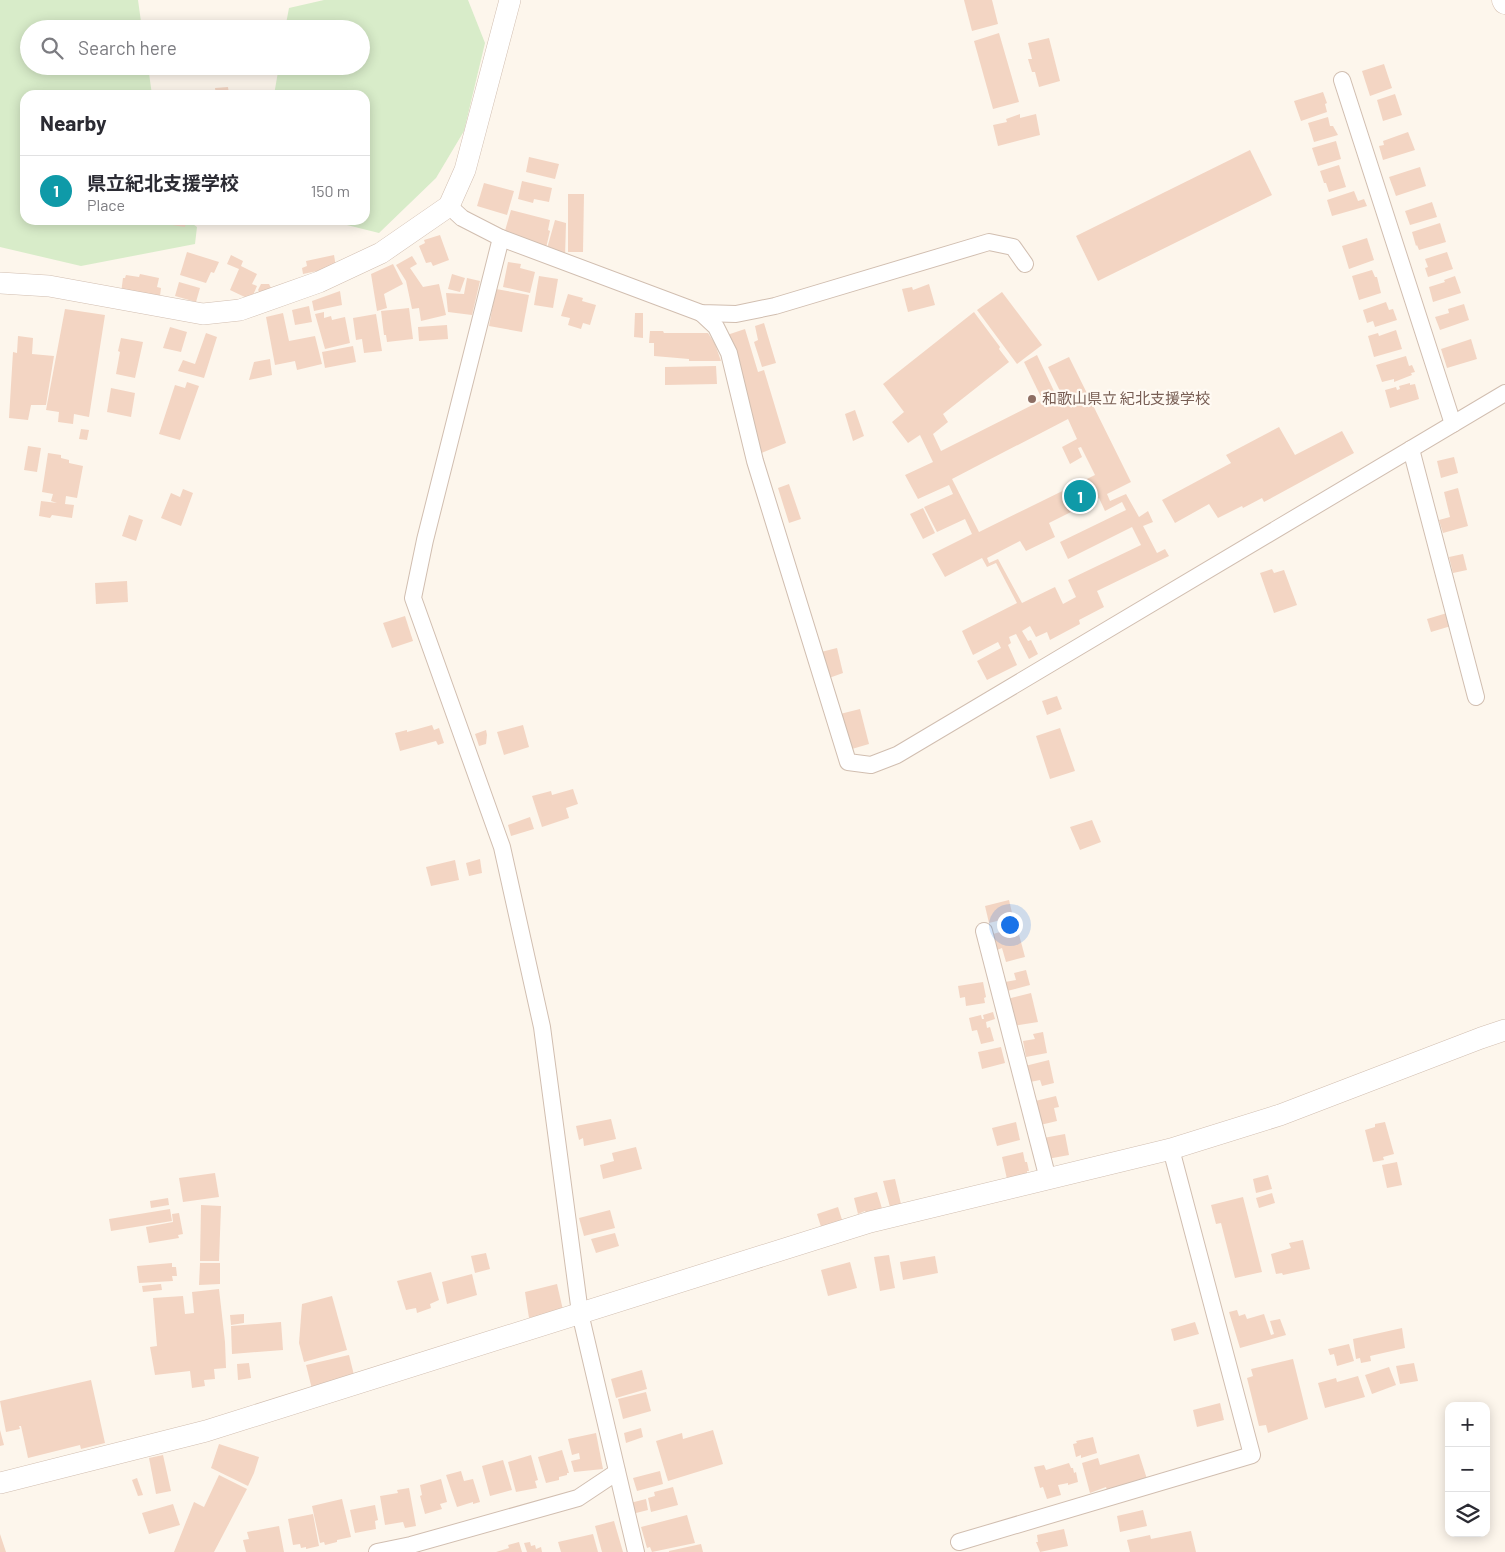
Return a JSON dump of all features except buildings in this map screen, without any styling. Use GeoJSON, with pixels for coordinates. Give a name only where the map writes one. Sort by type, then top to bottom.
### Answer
{"type":"FeatureCollection","features":[{"type":"Feature","properties":{"kind":"street"},"geometry":{"type":"LineString","coordinates":[[0,283],[49,286],[203,314],[240,310],[319,282],[381,252],[449,206],[465,170],[510,0]]}},
{"type":"Feature","properties":{"kind":"street"},"geometry":{"type":"LineString","coordinates":[[1342,80],[1453,424]]}},
{"type":"Feature","properties":{"kind":"street"},"geometry":{"type":"LineString","coordinates":[[449,206],[462,218],[501,238],[701,313],[736,314],[775,306],[989,242],[1013,247],[1025,264]]}},
{"type":"Feature","properties":{"kind":"street"},"geometry":{"type":"LineString","coordinates":[[501,238],[425,540],[414,598],[502,847],[542,1027],[580,1313],[636,1552]]}},
{"type":"Feature","properties":{"kind":"street"},"geometry":{"type":"LineString","coordinates":[[701,313],[716,327],[729,353],[755,461],[848,762],[871,765],[897,755],[1505,393]]}},
{"type":"Feature","properties":{"kind":"street"},"geometry":{"type":"LineString","coordinates":[[1411,449],[1476,697]]}},
{"type":"Feature","properties":{"kind":"street"},"geometry":{"type":"LineString","coordinates":[[984,931],[1048,1179]]}},
{"type":"Feature","properties":{"kind":"street"},"geometry":{"type":"LineString","coordinates":[[0,1483],[206,1431],[870,1222],[1171,1149],[1280,1115],[1505,1030]]}},
{"type":"Feature","properties":{"kind":"street"},"geometry":{"type":"LineString","coordinates":[[959,1542],[1252,1455],[1171,1149]]}},
{"type":"Feature","properties":{"kind":"street"},"geometry":{"type":"LineString","coordinates":[[377,1552],[411,1545],[578,1498],[617,1472]]}},
{"type":"Feature","properties":{"kind":"green space"},"geometry":{"type":"Polygon","coordinates":[[[0,0],[138,0],[141,20],[20,20],[20,75],[149,75],[151,90],[20,90],[20,225],[194,225],[197,227],[195,244],[81,266],[0,247],[0,0]]]}},
{"type":"Feature","properties":{"kind":"green space"},"geometry":{"type":"Polygon","coordinates":[[[324,0],[468,0],[485,43],[464,131],[436,178],[379,233],[347,225],[370,225],[370,90],[275,90],[277,75],[370,75],[370,20],[287,20],[289,8],[324,0]]]}},
{"type":"Feature","properties":{"kind":"place","name":"和歌山県立 紀北支援学校"},"geometry":{"type":"Point","coordinates":[1032,399]}},
{"type":"Feature","properties":{"kind":"place","name":"県立紀北支援学校"},"geometry":{"type":"Point","coordinates":[1080,496]}}]}
